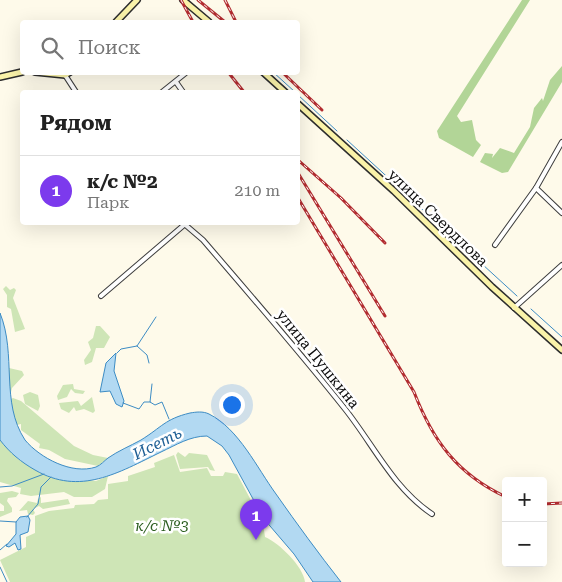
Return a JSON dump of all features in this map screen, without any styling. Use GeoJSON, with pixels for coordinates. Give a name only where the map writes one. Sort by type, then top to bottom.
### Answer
{"type":"FeatureCollection","features":[{"type":"Feature","properties":{"kind":"main road"},"geometry":{"type":"LineString","coordinates":[[118,20],[137,0]]}},
{"type":"Feature","properties":{"kind":"main road"},"geometry":{"type":"LineString","coordinates":[[183,0],[207,20]]}},
{"type":"Feature","properties":{"kind":"main road"},"geometry":{"type":"LineString","coordinates":[[0,77],[20,72]]}},
{"type":"Feature","properties":{"kind":"main road"},"geometry":{"type":"LineString","coordinates":[[266,75],[283,90]]}},
{"type":"Feature","properties":{"kind":"main road","name":"улица Свердлова"},"geometry":{"type":"LineString","coordinates":[[300,106],[394,191],[514,308],[562,350]]}},
{"type":"Feature","properties":{"kind":"street"},"geometry":{"type":"LineString","coordinates":[[68,75],[75,90]]}},
{"type":"Feature","properties":{"kind":"street"},"geometry":{"type":"LineString","coordinates":[[165,90],[184,75]]}},
{"type":"Feature","properties":{"kind":"street"},"geometry":{"type":"LineString","coordinates":[[176,82],[182,90]]}},
{"type":"Feature","properties":{"kind":"street"},"geometry":{"type":"LineString","coordinates":[[496,245],[536,188],[562,142]]}},
{"type":"Feature","properties":{"kind":"street"},"geometry":{"type":"LineString","coordinates":[[536,188],[562,213]]}},
{"type":"Feature","properties":{"kind":"street"},"geometry":{"type":"LineString","coordinates":[[101,296],[182,225]]}},
{"type":"Feature","properties":{"kind":"street","name":"улица Пушкина"},"geometry":{"type":"LineString","coordinates":[[184,225],[202,240],[310,367],[346,411],[414,502],[432,514]]}},
{"type":"Feature","properties":{"kind":"street"},"geometry":{"type":"LineString","coordinates":[[514,308],[562,265]]}},
{"type":"Feature","properties":{"kind":"green space"},"geometry":{"type":"Polygon","coordinates":[[[522,0],[530,0],[457,116],[461,122],[472,120],[476,140],[481,145],[473,157],[439,138],[437,131],[522,0]]]}},
{"type":"Feature","properties":{"kind":"green space"},"geometry":{"type":"Polygon","coordinates":[[[562,66],[562,82],[508,172],[502,173],[480,162],[485,153],[493,154],[492,158],[500,148],[514,153],[530,127],[534,108],[542,98],[543,101],[550,80],[562,66]]]}},
{"type":"Feature","properties":{"kind":"green space"},"geometry":{"type":"Polygon","coordinates":[[[6,286],[10,290],[14,288],[16,290],[13,298],[25,329],[15,332],[11,309],[7,307],[7,295],[3,289],[6,286]]]}},
{"type":"Feature","properties":{"kind":"green space"},"geometry":{"type":"Polygon","coordinates":[[[96,326],[100,326],[110,337],[104,348],[96,348],[92,362],[85,365],[84,360],[91,350],[88,342],[93,338],[96,326]]]}},
{"type":"Feature","properties":{"kind":"green space"},"geometry":{"type":"Polygon","coordinates":[[[9,368],[22,371],[24,375],[12,388],[9,400],[13,398],[21,401],[74,446],[93,455],[108,458],[98,466],[65,459],[49,450],[39,448],[40,444],[21,430],[21,424],[16,425],[5,390],[6,375],[9,368]]]}},
{"type":"Feature","properties":{"kind":"green space"},"geometry":{"type":"Polygon","coordinates":[[[73,384],[74,389],[85,391],[83,394],[75,393],[71,389],[67,397],[58,400],[57,396],[63,385],[73,384]]]}},
{"type":"Feature","properties":{"kind":"green space"},"geometry":{"type":"Polygon","coordinates":[[[30,392],[38,395],[40,406],[38,411],[25,404],[23,395],[30,392]]]}},
{"type":"Feature","properties":{"kind":"green space"},"geometry":{"type":"Polygon","coordinates":[[[92,397],[95,411],[93,413],[84,409],[76,411],[74,407],[69,413],[61,409],[59,403],[78,401],[81,406],[92,397]]]}},
{"type":"Feature","properties":{"kind":"green space"},"geometry":{"type":"Polygon","coordinates":[[[0,440],[18,459],[44,475],[96,481],[108,476],[105,489],[92,497],[74,497],[64,492],[31,496],[20,494],[21,488],[0,482],[0,440]]]}},
{"type":"Feature","properties":{"kind":"green space"},"geometry":{"type":"Polygon","coordinates":[[[178,452],[185,457],[189,453],[207,455],[215,471],[210,470],[208,467],[180,469],[176,455],[178,452]]]}},
{"type":"Feature","properties":{"kind":"green space","name":"к/с №3"},"geometry":{"type":"Polygon","coordinates":[[[174,455],[180,472],[207,468],[211,476],[223,476],[225,472],[237,474],[263,523],[265,537],[277,544],[290,556],[300,569],[305,582],[10,582],[0,560],[26,547],[26,537],[35,533],[35,516],[49,511],[74,508],[75,505],[94,504],[98,500],[108,499],[108,484],[128,481],[128,476],[155,467],[154,463],[174,455]]]}},
{"type":"Feature","properties":{"kind":"green space"},"geometry":{"type":"Polygon","coordinates":[[[12,491],[19,493],[16,497],[8,498],[7,501],[12,508],[12,512],[0,517],[0,511],[4,511],[4,506],[0,503],[0,493],[12,491]]]}},
{"type":"Feature","properties":{"kind":"green space"},"geometry":{"type":"Polygon","coordinates":[[[41,497],[41,503],[68,499],[70,504],[43,509],[39,506],[33,509],[35,513],[33,515],[28,514],[27,510],[19,511],[28,501],[37,503],[41,497]]]}},
{"type":"Feature","properties":{"kind":"water","name":"Исеть"},"geometry":{"type":"Polygon","coordinates":[[[0,313],[8,345],[13,410],[17,425],[31,447],[48,459],[67,467],[87,469],[96,467],[112,455],[141,440],[175,418],[195,412],[209,414],[229,429],[247,450],[316,550],[341,582],[313,582],[294,554],[264,519],[229,455],[222,446],[207,436],[183,441],[130,467],[99,479],[68,481],[52,478],[20,460],[0,440],[0,313]]]}},
{"type":"Feature","properties":{"kind":"water"},"geometry":{"type":"Polygon","coordinates":[[[116,353],[114,371],[124,401],[122,407],[116,404],[110,391],[100,392],[106,363],[116,353]]]}},
{"type":"Feature","properties":{"kind":"water"},"geometry":{"type":"Polygon","coordinates":[[[28,516],[30,520],[28,532],[20,535],[21,549],[18,550],[15,543],[9,547],[6,546],[16,534],[16,522],[20,517],[28,516]]]}},
{"type":"Feature","properties":{"kind":"waterway"},"geometry":{"type":"LineString","coordinates":[[276,75],[293,90]]}},
{"type":"Feature","properties":{"kind":"waterway"},"geometry":{"type":"LineString","coordinates":[[300,97],[337,131]]}},
{"type":"Feature","properties":{"kind":"waterway"},"geometry":{"type":"LineString","coordinates":[[347,140],[395,184]]}},
{"type":"Feature","properties":{"kind":"waterway"},"geometry":{"type":"LineString","coordinates":[[400,189],[517,296]]}},
{"type":"Feature","properties":{"kind":"waterway"},"geometry":{"type":"LineString","coordinates":[[531,309],[562,337]]}},
{"type":"Feature","properties":{"kind":"waterway"},"geometry":{"type":"LineString","coordinates":[[117,353],[121,349],[137,346],[156,317]]}},
{"type":"Feature","properties":{"kind":"waterway"},"geometry":{"type":"LineString","coordinates":[[137,346],[147,355],[149,363]]}},
{"type":"Feature","properties":{"kind":"waterway","name":"Исеть"},"geometry":{"type":"LineString","coordinates":[[152,384],[150,402],[155,405],[162,402],[169,419]]}},
{"type":"Feature","properties":{"kind":"waterway"},"geometry":{"type":"LineString","coordinates":[[123,403],[139,409],[144,402],[150,402]]}},
{"type":"Feature","properties":{"kind":"waterway"},"geometry":{"type":"LineString","coordinates":[[0,487],[12,486],[44,474]]}},
{"type":"Feature","properties":{"kind":"waterway"},"geometry":{"type":"LineString","coordinates":[[27,517],[38,504],[41,487],[51,477]]}},
{"type":"Feature","properties":{"kind":"waterway"},"geometry":{"type":"LineString","coordinates":[[0,521],[16,522]]}},
{"type":"Feature","properties":{"kind":"waterway"},"geometry":{"type":"LineString","coordinates":[[0,550],[7,544]]}},
{"type":"Feature","properties":{"kind":"waterway"},"geometry":{"type":"LineString","coordinates":[[0,567],[7,582]]}},
{"type":"Feature","properties":{"kind":"railway"},"geometry":{"type":"LineString","coordinates":[[181,0],[192,20]]}},
{"type":"Feature","properties":{"kind":"railway"},"geometry":{"type":"LineString","coordinates":[[198,0],[223,20]]}},
{"type":"Feature","properties":{"kind":"railway"},"geometry":{"type":"LineString","coordinates":[[225,0],[235,20]]}},
{"type":"Feature","properties":{"kind":"railway"},"geometry":{"type":"LineString","coordinates":[[230,75],[242,90]]}},
{"type":"Feature","properties":{"kind":"railway"},"geometry":{"type":"LineString","coordinates":[[285,75],[322,110]]}},
{"type":"Feature","properties":{"kind":"railway"},"geometry":{"type":"LineString","coordinates":[[300,162],[341,198],[385,243]]}},
{"type":"Feature","properties":{"kind":"railway"},"geometry":{"type":"LineString","coordinates":[[300,176],[385,316]]}},
{"type":"Feature","properties":{"kind":"railway"},"geometry":{"type":"LineString","coordinates":[[300,201],[414,392],[429,426],[439,441],[460,467],[502,495]]}},
{"type":"Feature","properties":{"kind":"railway"},"geometry":{"type":"LineString","coordinates":[[547,504],[562,503]]}},
{"type":"Feature","properties":{"kind":"place","name":"к/с №2"},"geometry":{"type":"Point","coordinates":[256,540]}}]}
